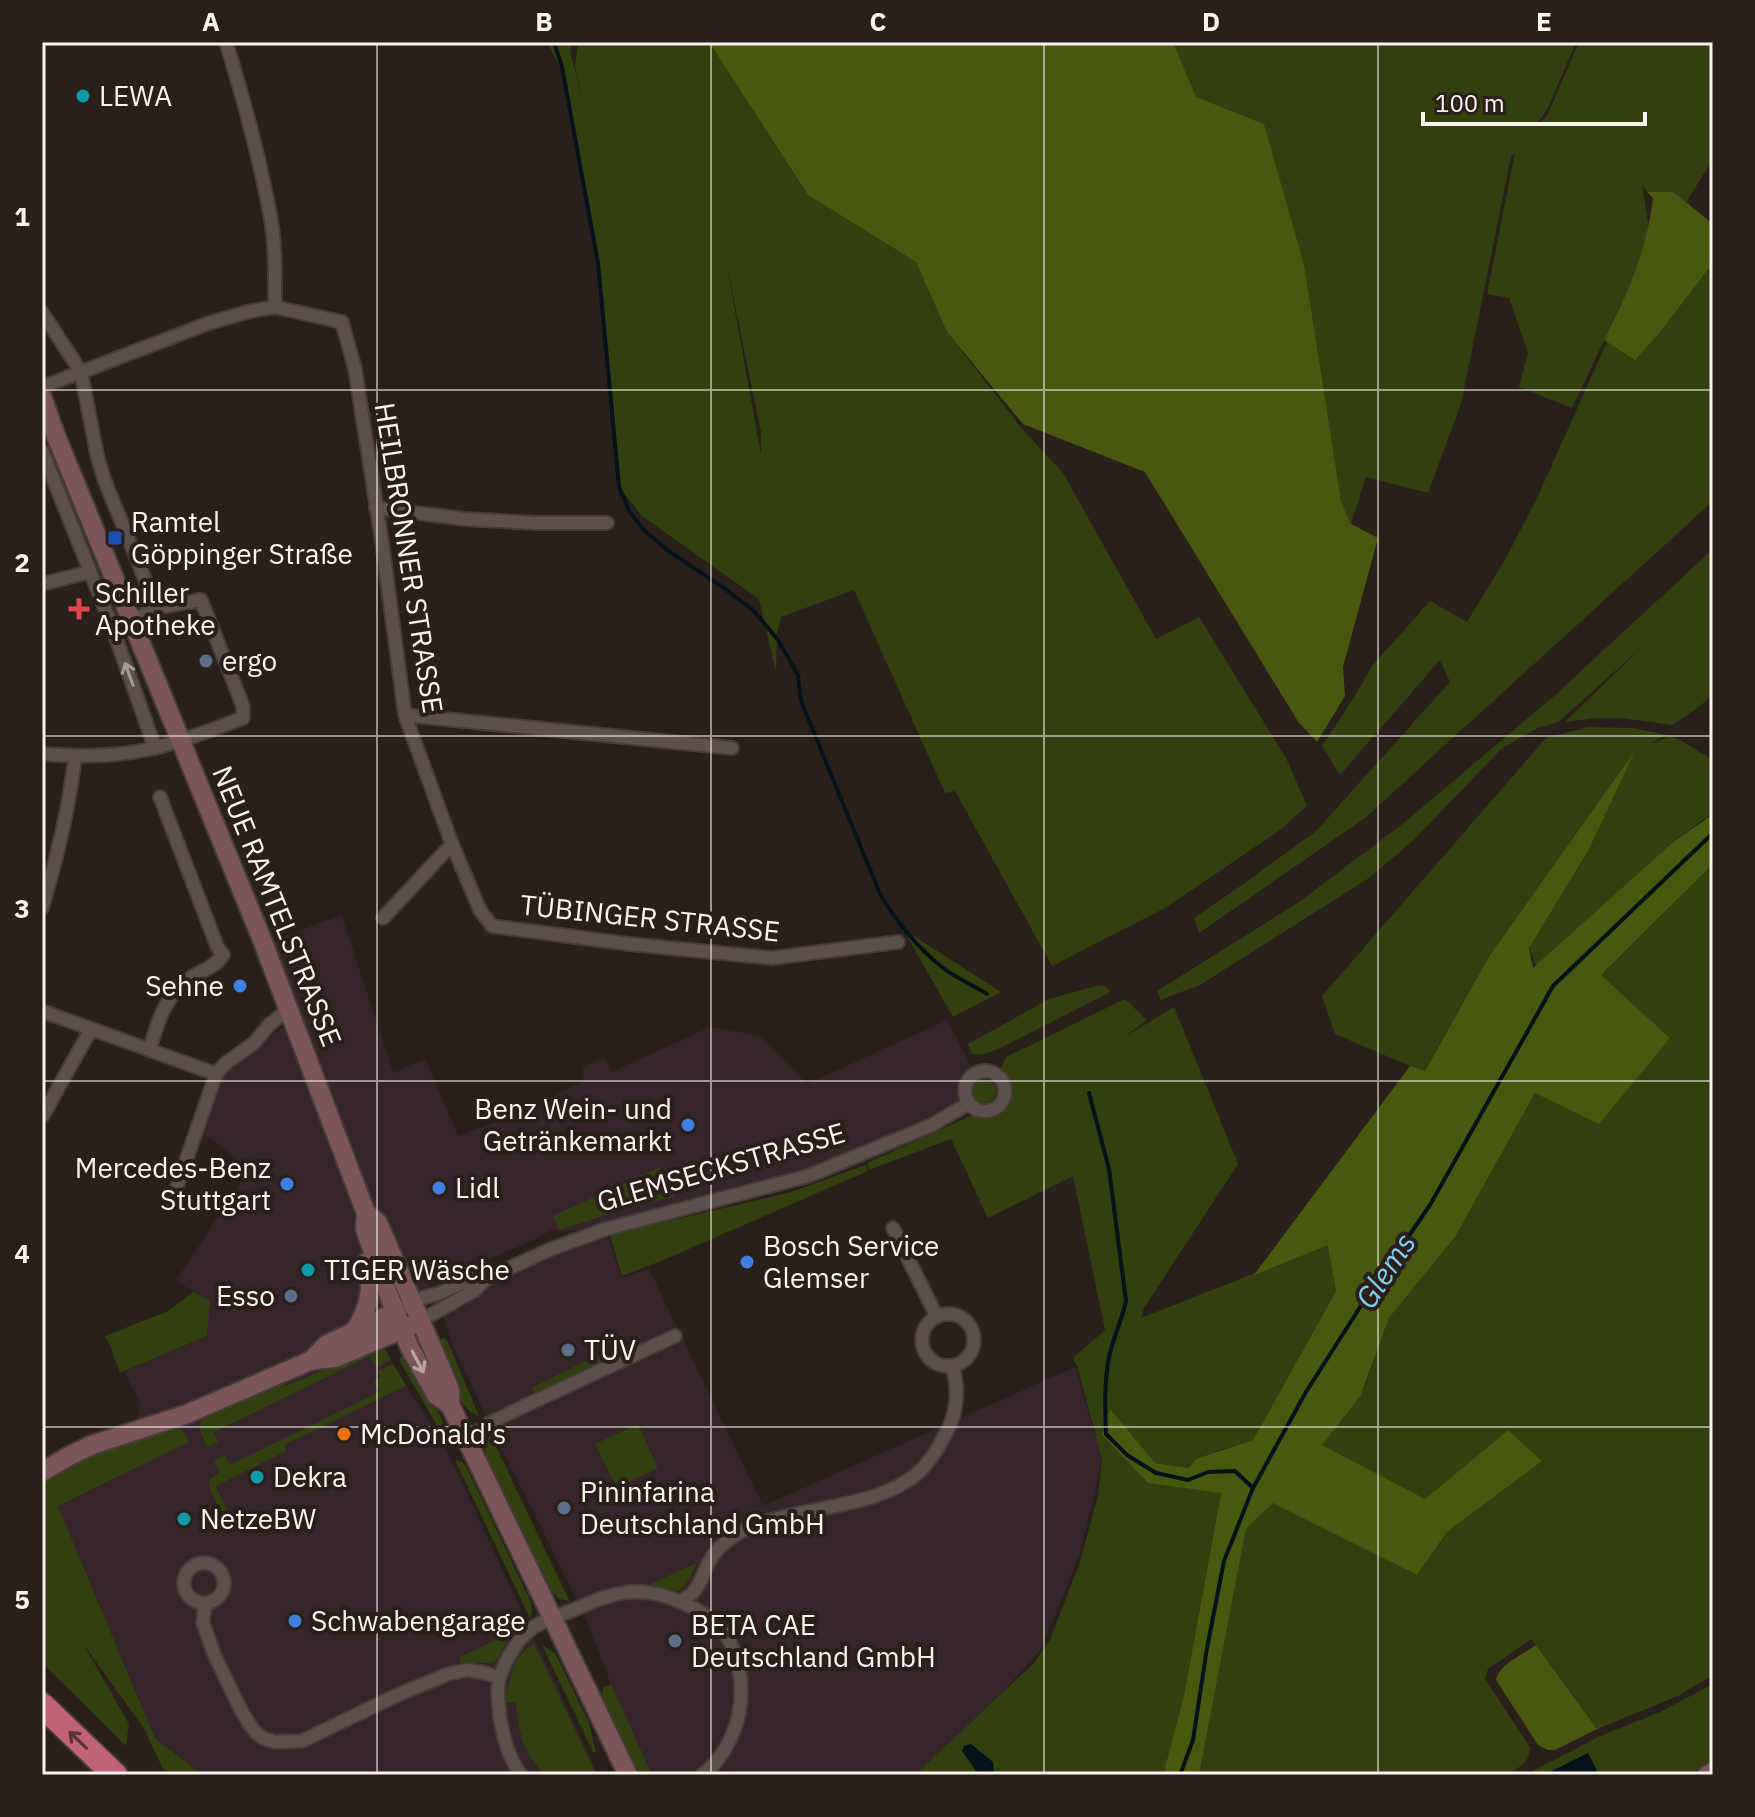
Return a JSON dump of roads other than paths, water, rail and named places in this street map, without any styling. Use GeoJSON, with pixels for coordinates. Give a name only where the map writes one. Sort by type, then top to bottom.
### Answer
{"type":"FeatureCollection","features":[{"type":"Feature","properties":{"kind":"highway"},"geometry":{"type":"LineString","coordinates":[[42,1705],[115,1775]]}},
{"type":"Feature","properties":{"kind":"main road","name":"NEUE RAMTELSTRASSE"},"geometry":{"type":"LineString","coordinates":[[42,397],[288,1009],[366,1213],[365,1229],[410,1348],[436,1395],[450,1405]]}},
{"type":"Feature","properties":{"kind":"main road","name":"NEUE RAMTELSTRASSE"},"geometry":{"type":"LineString","coordinates":[[366,1213],[378,1223],[450,1390],[450,1405],[628,1775]]}},
{"type":"Feature","properties":{"kind":"main road"},"geometry":{"type":"LineString","coordinates":[[352,1334],[365,1314],[370,1291],[371,1279],[364,1250],[368,1236]]}},
{"type":"Feature","properties":{"kind":"main road","name":"GLEMSECKSTRASSE"},"geometry":{"type":"LineString","coordinates":[[42,1472],[92,1445],[187,1414],[312,1360],[335,1358],[400,1321]]}},
{"type":"Feature","properties":{"kind":"main road","name":"GLEMSECKSTRASSE"},"geometry":{"type":"LineString","coordinates":[[312,1360],[326,1345],[352,1334],[400,1321],[420,1321]]}},
{"type":"Feature","properties":{"kind":"main road"},"geometry":{"type":"LineString","coordinates":[[1707,1775],[1713,1772]]}},
{"type":"Feature","properties":{"kind":"street"},"geometry":{"type":"LineString","coordinates":[[42,387],[209,323],[275,307],[270,210],[251,124],[226,42]]}},
{"type":"Feature","properties":{"kind":"street","name":"HEILBRONNER STRASSE"},"geometry":{"type":"LineString","coordinates":[[275,307],[342,322],[355,369],[405,715],[452,844],[480,910],[492,926]]}},
{"type":"Feature","properties":{"kind":"street"},"geometry":{"type":"LineString","coordinates":[[42,312],[81,372],[104,479],[151,594],[152,606],[148,613],[132,621]]}},
{"type":"Feature","properties":{"kind":"street"},"geometry":{"type":"LineString","coordinates":[[42,451],[110,621],[155,748]]}},
{"type":"Feature","properties":{"kind":"street"},"geometry":{"type":"LineString","coordinates":[[376,508],[465,519],[607,523]]}},
{"type":"Feature","properties":{"kind":"street"},"geometry":{"type":"LineString","coordinates":[[42,584],[90,572]]}},
{"type":"Feature","properties":{"kind":"street"},"geometry":{"type":"LineString","coordinates":[[42,754],[75,757],[155,748],[243,718],[243,706],[201,600],[152,606]]}},
{"type":"Feature","properties":{"kind":"street"},"geometry":{"type":"LineString","coordinates":[[405,715],[732,748]]}},
{"type":"Feature","properties":{"kind":"street"},"geometry":{"type":"LineString","coordinates":[[42,908],[57,857],[75,757]]}},
{"type":"Feature","properties":{"kind":"street"},"geometry":{"type":"LineString","coordinates":[[150,1049],[168,1001],[178,988],[191,977],[217,964],[223,955],[160,797]]}},
{"type":"Feature","properties":{"kind":"street"},"geometry":{"type":"LineString","coordinates":[[383,918],[452,844]]}},
{"type":"Feature","properties":{"kind":"street","name":"TÜBINGER STRASSE"},"geometry":{"type":"LineString","coordinates":[[492,926],[772,958],[898,942]]}},
{"type":"Feature","properties":{"kind":"street"},"geometry":{"type":"LineString","coordinates":[[171,1204],[216,1074],[254,1043],[288,1009]]}},
{"type":"Feature","properties":{"kind":"street"},"geometry":{"type":"LineString","coordinates":[[42,1011],[216,1074]]}},
{"type":"Feature","properties":{"kind":"street"},"geometry":{"type":"LineString","coordinates":[[42,1117],[91,1029]]}},
{"type":"Feature","properties":{"kind":"street","name":"GLEMSECKSTRASSE"},"geometry":{"type":"LineString","coordinates":[[420,1321],[475,1290],[486,1279],[551,1249],[606,1229],[808,1176],[932,1125],[969,1103]]}},
{"type":"Feature","properties":{"kind":"street"},"geometry":{"type":"LineString","coordinates":[[893,1228],[937,1317]]}},
{"type":"Feature","properties":{"kind":"street","name":"GLEMSECKSTRASSE"},"geometry":{"type":"LineString","coordinates":[[400,1321],[413,1303],[473,1278],[486,1279]]}},
{"type":"Feature","properties":{"kind":"street"},"geometry":{"type":"LineString","coordinates":[[954,1315],[969,1324],[974,1341],[968,1357],[961,1363],[944,1366],[930,1358],[923,1344],[925,1328],[937,1317],[954,1315]]}},
{"type":"Feature","properties":{"kind":"street"},"geometry":{"type":"LineString","coordinates":[[467,1439],[520,1408],[675,1336]]}},
{"type":"Feature","properties":{"kind":"street"},"geometry":{"type":"LineString","coordinates":[[681,1601],[697,1588],[709,1560],[732,1537],[763,1521],[875,1496],[918,1472],[934,1456],[954,1418],[957,1392],[952,1366]]}},
{"type":"Feature","properties":{"kind":"street"},"geometry":{"type":"LineString","coordinates":[[521,1775],[502,1728],[498,1701],[499,1678],[514,1647],[533,1628],[552,1619],[588,1603],[632,1592],[681,1601],[711,1620],[727,1636],[741,1687],[740,1711],[722,1753],[702,1775]]}},
{"type":"Feature","properties":{"kind":"street"},"geometry":{"type":"LineString","coordinates":[[205,1603],[203,1623],[240,1708],[256,1733],[275,1742],[302,1741],[448,1674],[468,1670],[499,1678]]}},
{"type":"Feature","properties":{"kind":"waterway"},"geometry":{"type":"LineString","coordinates":[[554,42],[562,67],[598,263],[619,487],[629,511],[644,530],[667,550],[753,610],[778,640],[798,675],[801,701],[880,894],[908,934],[934,960],[987,994]]}},
{"type":"Feature","properties":{"kind":"waterway","name":"Glems"},"geometry":{"type":"LineString","coordinates":[[1180,1775],[1193,1740],[1224,1561],[1253,1488],[1306,1392],[1430,1205],[1553,986],[1713,833]]}},
{"type":"Feature","properties":{"kind":"waterway"},"geometry":{"type":"LineString","coordinates":[[1089,1093],[1109,1169],[1126,1301],[1107,1367],[1106,1434],[1127,1455],[1156,1473],[1188,1480],[1208,1472],[1235,1471],[1253,1488]]}},
{"type":"Feature","properties":{"kind":"place","name":"LEWA"},"geometry":{"type":"Point","coordinates":[83,96]}},
{"type":"Feature","properties":{"kind":"place","name":"Ramtel Göppinger Straße"},"geometry":{"type":"Point","coordinates":[115,538]}},
{"type":"Feature","properties":{"kind":"place","name":"Schiller Apotheke"},"geometry":{"type":"Point","coordinates":[79,609]}},
{"type":"Feature","properties":{"kind":"place","name":"ergo"},"geometry":{"type":"Point","coordinates":[206,661]}},
{"type":"Feature","properties":{"kind":"place","name":"Sehne"},"geometry":{"type":"Point","coordinates":[240,986]}},
{"type":"Feature","properties":{"kind":"place","name":"Benz Wein- und Getränkemarkt"},"geometry":{"type":"Point","coordinates":[688,1125]}},
{"type":"Feature","properties":{"kind":"place","name":"Mercedes-Benz Stuttgart"},"geometry":{"type":"Point","coordinates":[287,1184]}},
{"type":"Feature","properties":{"kind":"place","name":"Lidl"},"geometry":{"type":"Point","coordinates":[439,1188]}},
{"type":"Feature","properties":{"kind":"place","name":"Bosch Service Glemser"},"geometry":{"type":"Point","coordinates":[747,1262]}},
{"type":"Feature","properties":{"kind":"place","name":"TIGER Wäsche"},"geometry":{"type":"Point","coordinates":[308,1270]}},
{"type":"Feature","properties":{"kind":"place","name":"Esso"},"geometry":{"type":"Point","coordinates":[291,1296]}},
{"type":"Feature","properties":{"kind":"place","name":"TÜV"},"geometry":{"type":"Point","coordinates":[568,1350]}},
{"type":"Feature","properties":{"kind":"place","name":"McDonald's"},"geometry":{"type":"Point","coordinates":[344,1434]}},
{"type":"Feature","properties":{"kind":"place","name":"Dekra"},"geometry":{"type":"Point","coordinates":[257,1477]}},
{"type":"Feature","properties":{"kind":"place","name":"Pininfarina Deutschland GmbH"},"geometry":{"type":"Point","coordinates":[564,1508]}},
{"type":"Feature","properties":{"kind":"place","name":"NetzeBW"},"geometry":{"type":"Point","coordinates":[184,1519]}},
{"type":"Feature","properties":{"kind":"place","name":"Schwabengarage"},"geometry":{"type":"Point","coordinates":[295,1621]}},
{"type":"Feature","properties":{"kind":"place","name":"BETA CAE Deutschland GmbH"},"geometry":{"type":"Point","coordinates":[675,1641]}}]}
